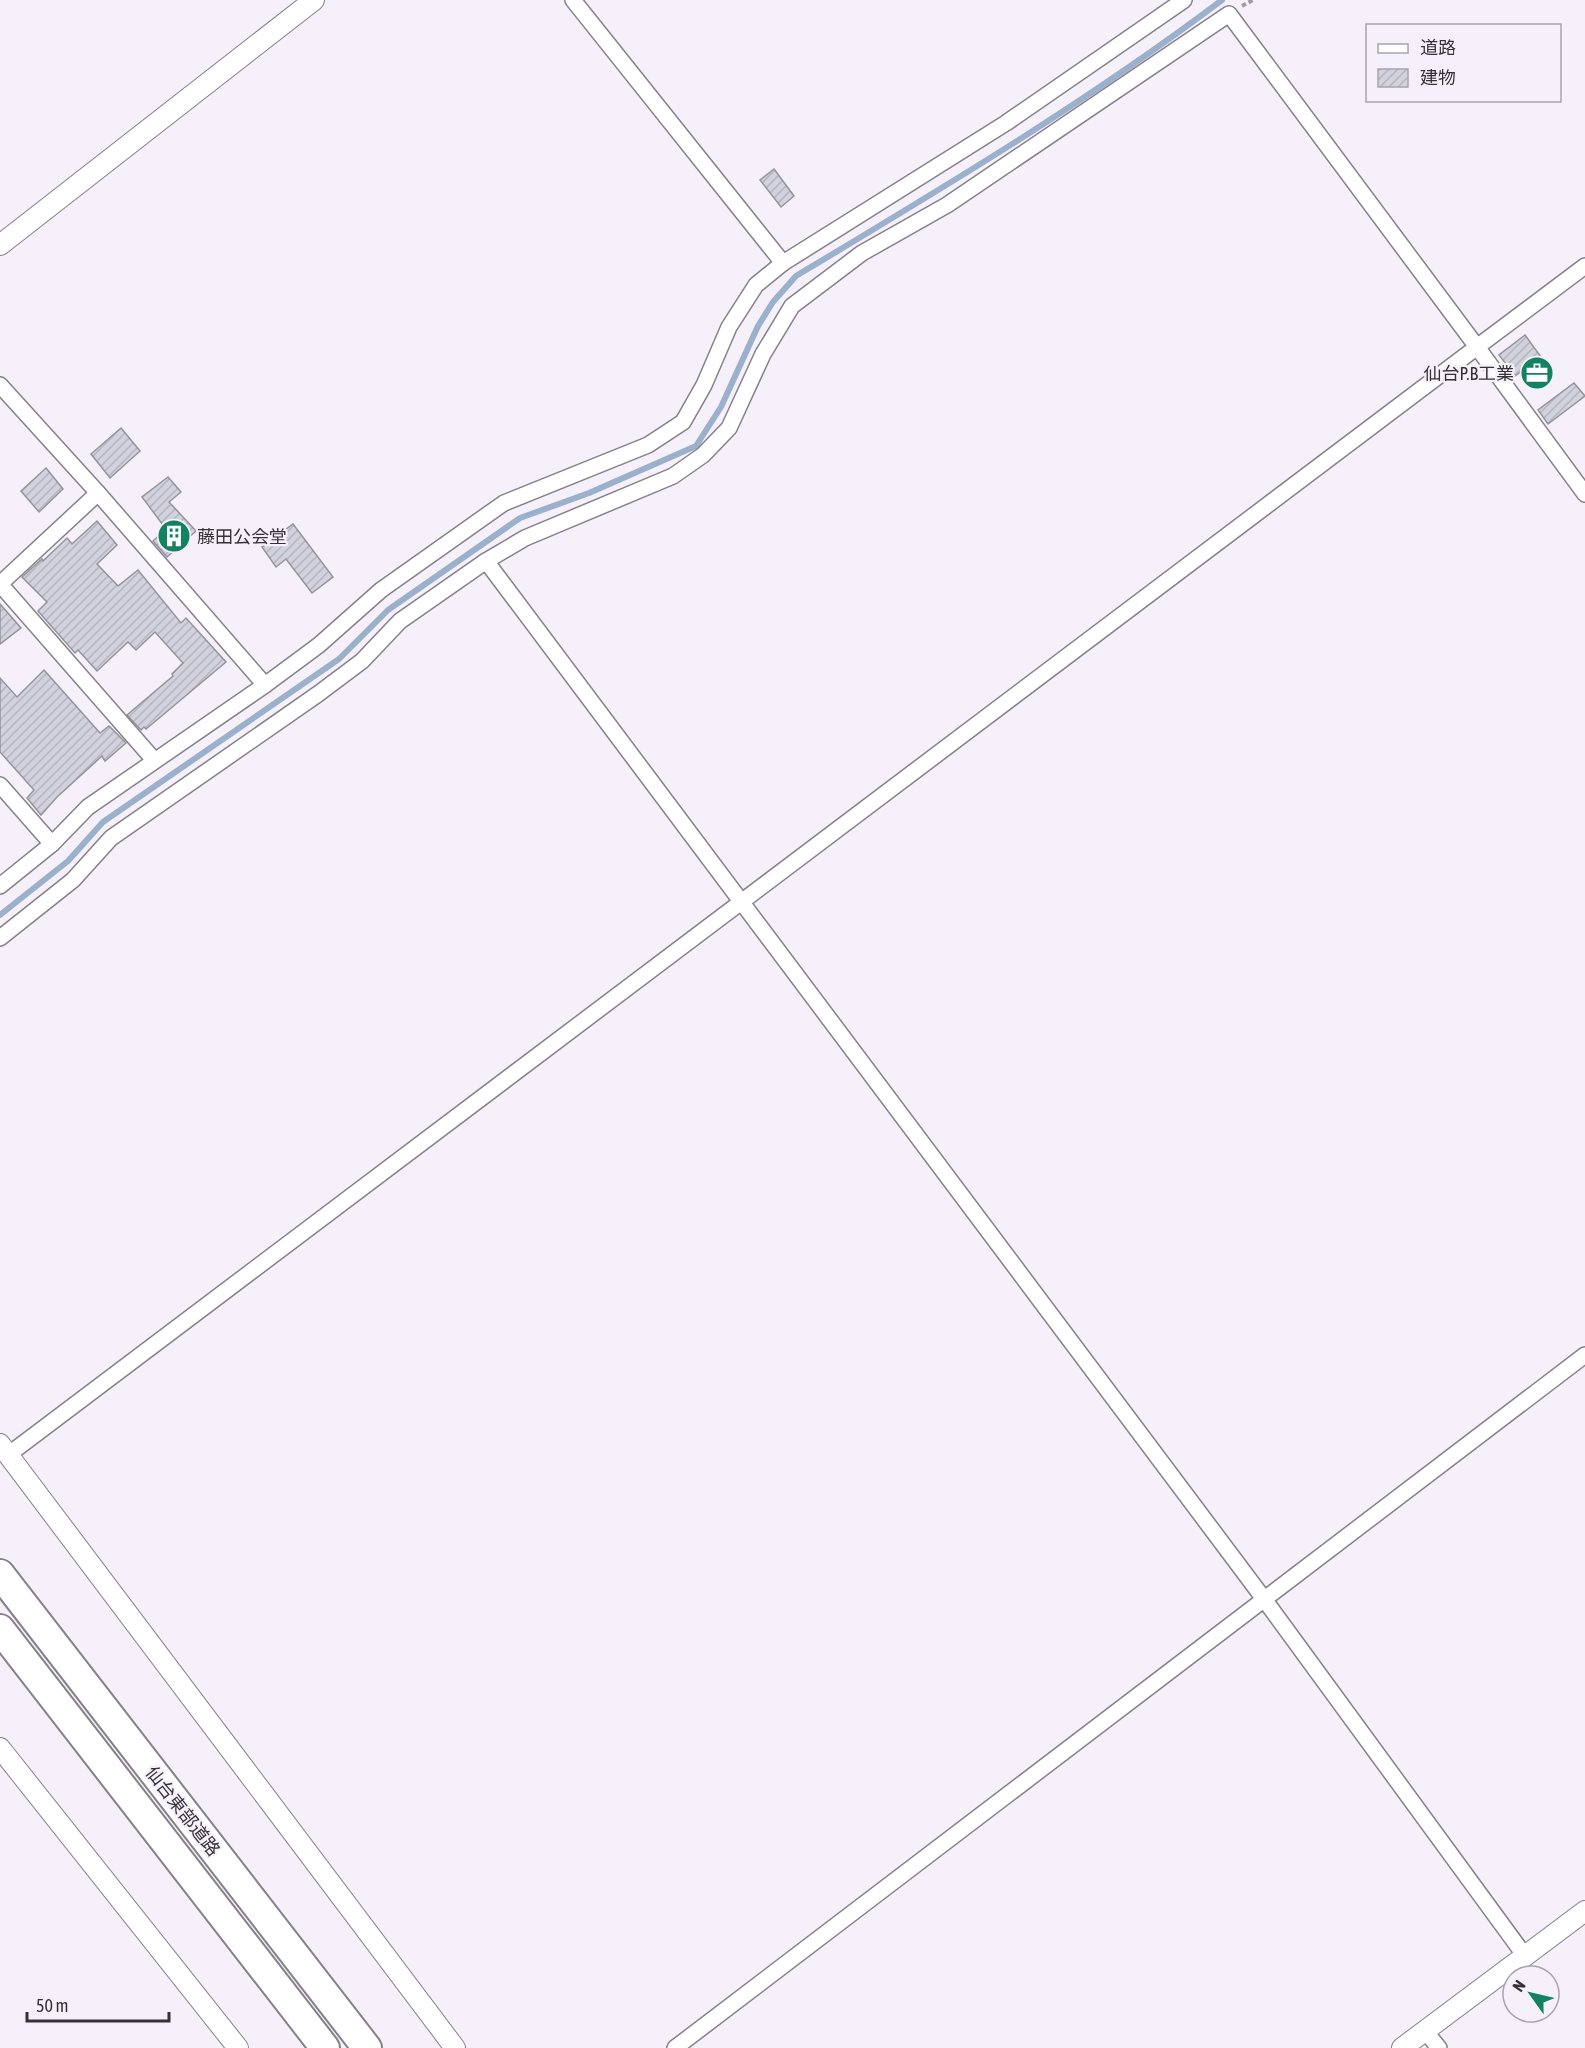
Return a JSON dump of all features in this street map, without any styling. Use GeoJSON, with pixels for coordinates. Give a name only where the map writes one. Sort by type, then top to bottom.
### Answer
{"type":"FeatureCollection","features":[{"type":"Feature","properties":{"kind":"highway","name":"仙台東部道路"},"geometry":{"type":"LineString","coordinates":[[0,1574],[367,2048]]}},
{"type":"Feature","properties":{"kind":"highway","name":"仙台東部道路"},"geometry":{"type":"LineString","coordinates":[[0,1629],[325,2048]]}},
{"type":"Feature","properties":{"kind":"street"},"geometry":{"type":"LineString","coordinates":[[0,245],[314,0]]}},
{"type":"Feature","properties":{"kind":"street"},"geometry":{"type":"LineString","coordinates":[[573,0],[783,262]]}},
{"type":"Feature","properties":{"kind":"street"},"geometry":{"type":"LineString","coordinates":[[0,886],[52,844],[88,807],[265,685],[319,645],[381,590],[504,503],[648,446],[683,422],[704,385],[729,327],[756,285],[783,262],[1006,123],[1184,0]]}},
{"type":"Feature","properties":{"kind":"street"},"geometry":{"type":"LineString","coordinates":[[0,938],[73,880],[111,838],[318,694],[362,661],[400,621],[486,561],[525,538],[673,476],[703,455],[729,428],[763,354],[792,306],[862,253],[947,205],[1229,14],[1585,494]]}},
{"type":"Feature","properties":{"kind":"street"},"geometry":{"type":"LineString","coordinates":[[455,2048],[3,1453],[742,901],[1585,266]]}},
{"type":"Feature","properties":{"kind":"street"},"geometry":{"type":"LineString","coordinates":[[0,385],[98,493],[265,685]]}},
{"type":"Feature","properties":{"kind":"street"},"geometry":{"type":"LineString","coordinates":[[98,493],[0,584],[154,760]]}},
{"type":"Feature","properties":{"kind":"street"},"geometry":{"type":"LineString","coordinates":[[486,561],[1264,1599],[1525,1956]]}},
{"type":"Feature","properties":{"kind":"street"},"geometry":{"type":"LineString","coordinates":[[0,785],[52,844]]}},
{"type":"Feature","properties":{"kind":"street"},"geometry":{"type":"LineString","coordinates":[[675,2048],[1585,1355]]}},
{"type":"Feature","properties":{"kind":"street"},"geometry":{"type":"LineString","coordinates":[[0,1748],[238,2048]]}},
{"type":"Feature","properties":{"kind":"street"},"geometry":{"type":"LineString","coordinates":[[1402,2048],[1585,1911]]}},
{"type":"Feature","properties":{"kind":"street"},"geometry":{"type":"LineString","coordinates":[[1425,2031],[1439,2048]]}},
{"type":"Feature","properties":{"kind":"building"},"geometry":{"type":"Polygon","coordinates":[[[774,169],[794,196],[781,207],[760,180],[774,169]]]}},
{"type":"Feature","properties":{"kind":"building"},"geometry":{"type":"Polygon","coordinates":[[[1525,335],[1541,357],[1515,376],[1499,355],[1525,335]]]}},
{"type":"Feature","properties":{"kind":"building"},"geometry":{"type":"Polygon","coordinates":[[[1574,383],[1585,396],[1548,424],[1538,410],[1574,383]]]}},
{"type":"Feature","properties":{"kind":"building"},"geometry":{"type":"Polygon","coordinates":[[[121,428],[140,451],[110,478],[91,454],[121,428]]]}},
{"type":"Feature","properties":{"kind":"building"},"geometry":{"type":"Polygon","coordinates":[[[46,468],[63,489],[39,512],[21,491],[46,468]]]}},
{"type":"Feature","properties":{"kind":"building"},"geometry":{"type":"Polygon","coordinates":[[[168,477],[181,492],[169,502],[196,531],[167,557],[153,541],[166,529],[142,497],[168,477]]]}},
{"type":"Feature","properties":{"kind":"building"},"geometry":{"type":"Polygon","coordinates":[[[97,521],[117,545],[97,564],[118,586],[138,570],[181,623],[186,618],[226,662],[146,729],[144,727],[141,730],[127,715],[173,676],[172,674],[183,663],[155,632],[136,650],[128,642],[97,671],[78,650],[75,653],[38,611],[47,602],[22,577],[67,538],[72,544],[97,521]]]}},
{"type":"Feature","properties":{"kind":"building"},"geometry":{"type":"Polygon","coordinates":[[[293,524],[333,577],[312,593],[286,559],[276,567],[262,547],[293,524]]]}},
{"type":"Feature","properties":{"kind":"building"},"geometry":{"type":"Polygon","coordinates":[[[0,604],[21,628],[0,644],[0,604]]]}},
{"type":"Feature","properties":{"kind":"building"},"geometry":{"type":"Polygon","coordinates":[[[44,670],[100,733],[109,726],[126,743],[105,761],[102,756],[57,797],[41,815],[27,798],[34,790],[0,752],[0,678],[17,697],[44,670]]]}},
{"type":"Feature","properties":{"kind":"waterway"},"geometry":{"type":"LineString","coordinates":[[0,915],[68,861],[103,822],[339,659],[388,610],[520,518],[589,493],[696,446],[721,407],[758,326],[773,302],[796,276],[1066,109],[1171,38],[1222,0]]}},
{"type":"Feature","properties":{"kind":"place","name":"仙台P.B工業"},"geometry":{"type":"Point","coordinates":[1537,373]}},
{"type":"Feature","properties":{"kind":"place","name":"藤田公会堂"},"geometry":{"type":"Point","coordinates":[174,536]}}]}
